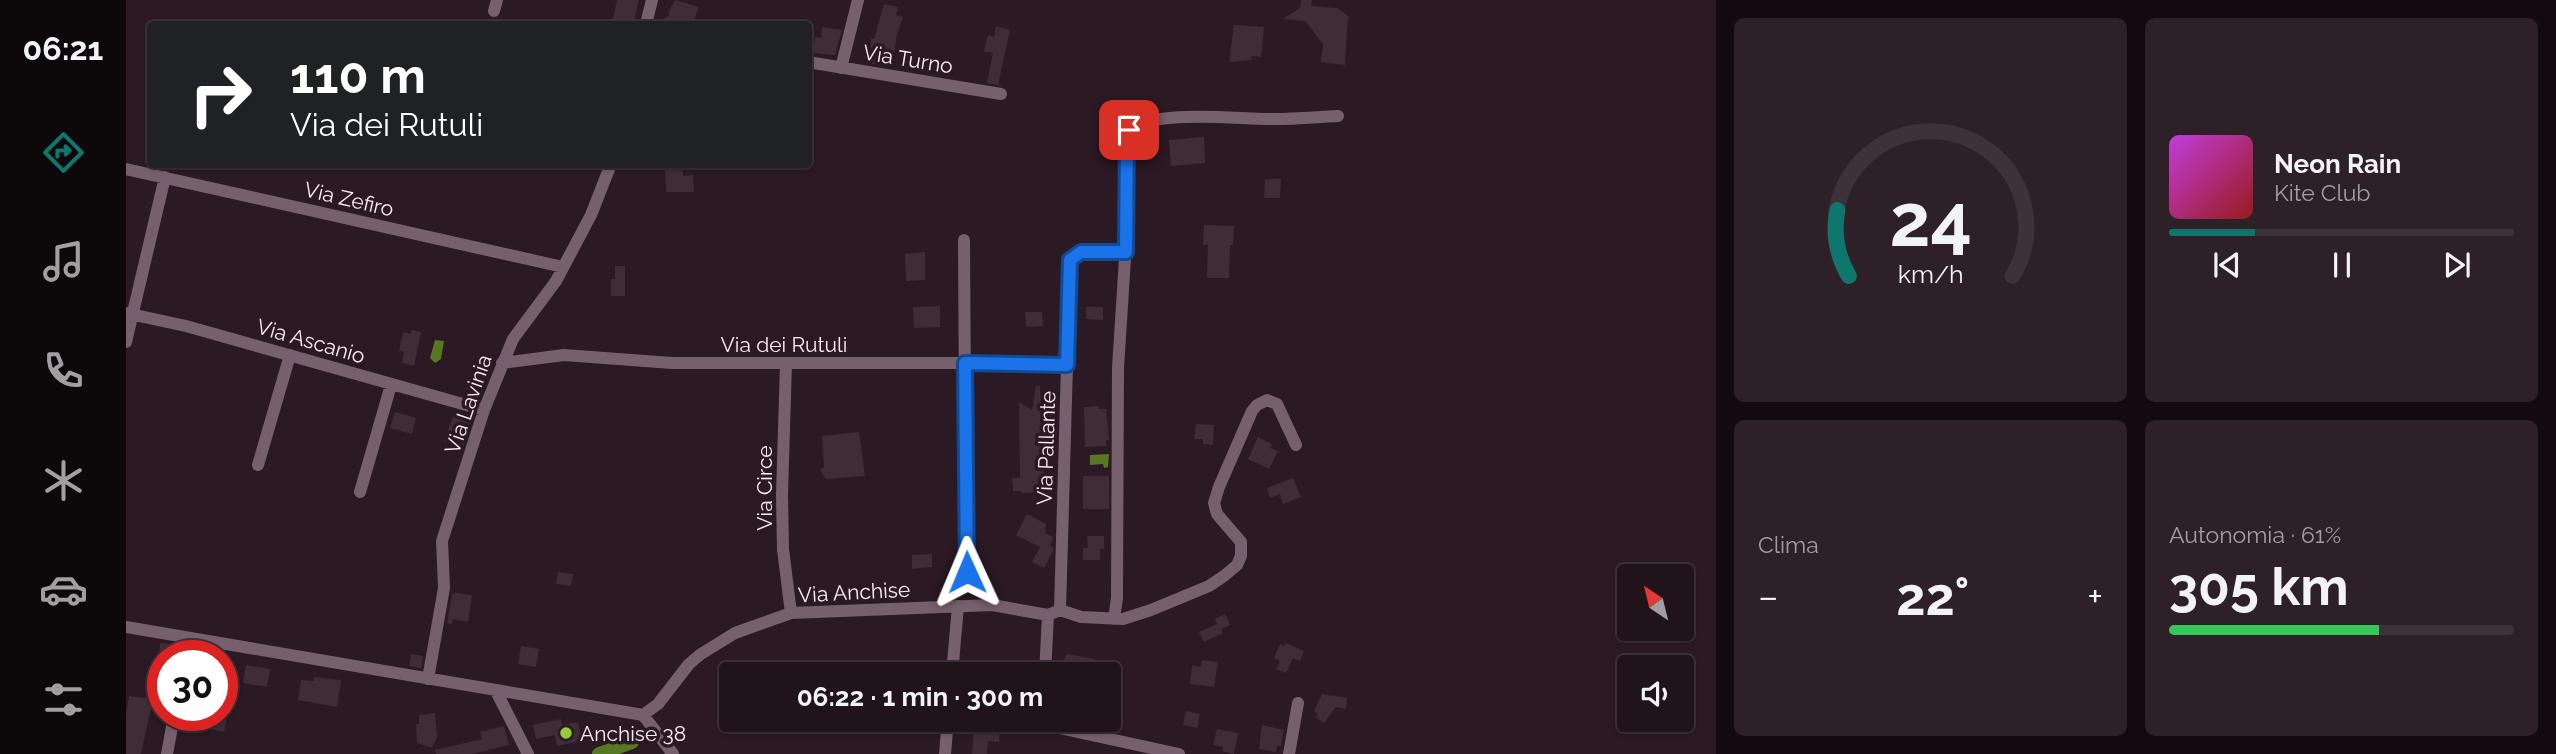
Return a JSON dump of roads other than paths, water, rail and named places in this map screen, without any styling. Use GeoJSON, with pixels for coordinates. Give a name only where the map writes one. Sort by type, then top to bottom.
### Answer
{"type":"FeatureCollection","features":[{"type":"Feature","properties":{"kind":"street"},"geometry":{"type":"LineString","coordinates":[[647,21],[652,0]]}},
{"type":"Feature","properties":{"kind":"street"},"geometry":{"type":"LineString","coordinates":[[841,68],[858,0]]}},
{"type":"Feature","properties":{"kind":"street","name":"Via Turno"},"geometry":{"type":"LineString","coordinates":[[812,63],[1001,94]]}},
{"type":"Feature","properties":{"kind":"street"},"geometry":{"type":"LineString","coordinates":[[1114,619],[1118,598],[1118,368],[1126,252],[1127,134],[1139,123],[1187,116],[1272,119],[1338,116]]}},
{"type":"Feature","properties":{"kind":"street","name":"Via Lavinia"},"geometry":{"type":"LineString","coordinates":[[428,679],[444,588],[442,541],[484,411],[513,340],[563,267],[591,215],[609,168]]}},
{"type":"Feature","properties":{"kind":"street","name":"Via Zefiro"},"geometry":{"type":"LineString","coordinates":[[126,169],[563,267]]}},
{"type":"Feature","properties":{"kind":"street"},"geometry":{"type":"LineString","coordinates":[[126,342],[129,314],[165,177]]}},
{"type":"Feature","properties":{"kind":"street"},"geometry":{"type":"LineString","coordinates":[[964,240],[967,572]]}},
{"type":"Feature","properties":{"kind":"street","name":"Via Pallante"},"geometry":{"type":"LineString","coordinates":[[1047,662],[1054,613],[1070,260],[1081,252],[1126,252]]}},
{"type":"Feature","properties":{"kind":"street","name":"Via Ascanio"},"geometry":{"type":"LineString","coordinates":[[129,314],[186,326],[484,411]]}},
{"type":"Feature","properties":{"kind":"street"},"geometry":{"type":"LineString","coordinates":[[258,465],[290,355]]}},
{"type":"Feature","properties":{"kind":"street","name":"Via dei Rutuli"},"geometry":{"type":"LineString","coordinates":[[502,363],[564,355],[672,363],[1067,365]]}},
{"type":"Feature","properties":{"kind":"street","name":"Via Circe"},"geometry":{"type":"LineString","coordinates":[[786,363],[782,509],[783,549],[791,613]]}},
{"type":"Feature","properties":{"kind":"street"},"geometry":{"type":"LineString","coordinates":[[360,492],[391,384]]}},
{"type":"Feature","properties":{"kind":"street","name":"Via Anchise"},"geometry":{"type":"LineString","coordinates":[[643,715],[659,704],[689,664],[701,654],[735,633],[791,613],[992,605],[1081,617],[1124,619],[1152,610],[1209,586],[1237,565],[1241,556],[1241,542],[1217,514],[1214,503],[1252,411],[1267,400],[1277,404],[1296,445]]}},
{"type":"Feature","properties":{"kind":"street"},"geometry":{"type":"LineString","coordinates":[[953,662],[958,606]]}},
{"type":"Feature","properties":{"kind":"street"},"geometry":{"type":"LineString","coordinates":[[126,627],[643,715],[673,754]]}},
{"type":"Feature","properties":{"kind":"street"},"geometry":{"type":"LineString","coordinates":[[496,691],[528,754]]}},
{"type":"Feature","properties":{"kind":"street"},"geometry":{"type":"LineString","coordinates":[[1289,754],[1298,703]]}},
{"type":"Feature","properties":{"kind":"street"},"geometry":{"type":"LineString","coordinates":[[167,754],[171,731]]}},
{"type":"Feature","properties":{"kind":"street"},"geometry":{"type":"LineString","coordinates":[[945,754],[947,732]]}},
{"type":"Feature","properties":{"kind":"street"},"geometry":{"type":"LineString","coordinates":[[1078,732],[1179,754]]}},
{"type":"Feature","properties":{"kind":"waterway"},"geometry":{"type":"LineString","coordinates":[[599,754],[632,742]]}},
{"type":"Feature","properties":{"kind":"place","name":"Anchise 38"},"geometry":{"type":"Point","coordinates":[566,733]}}]}
